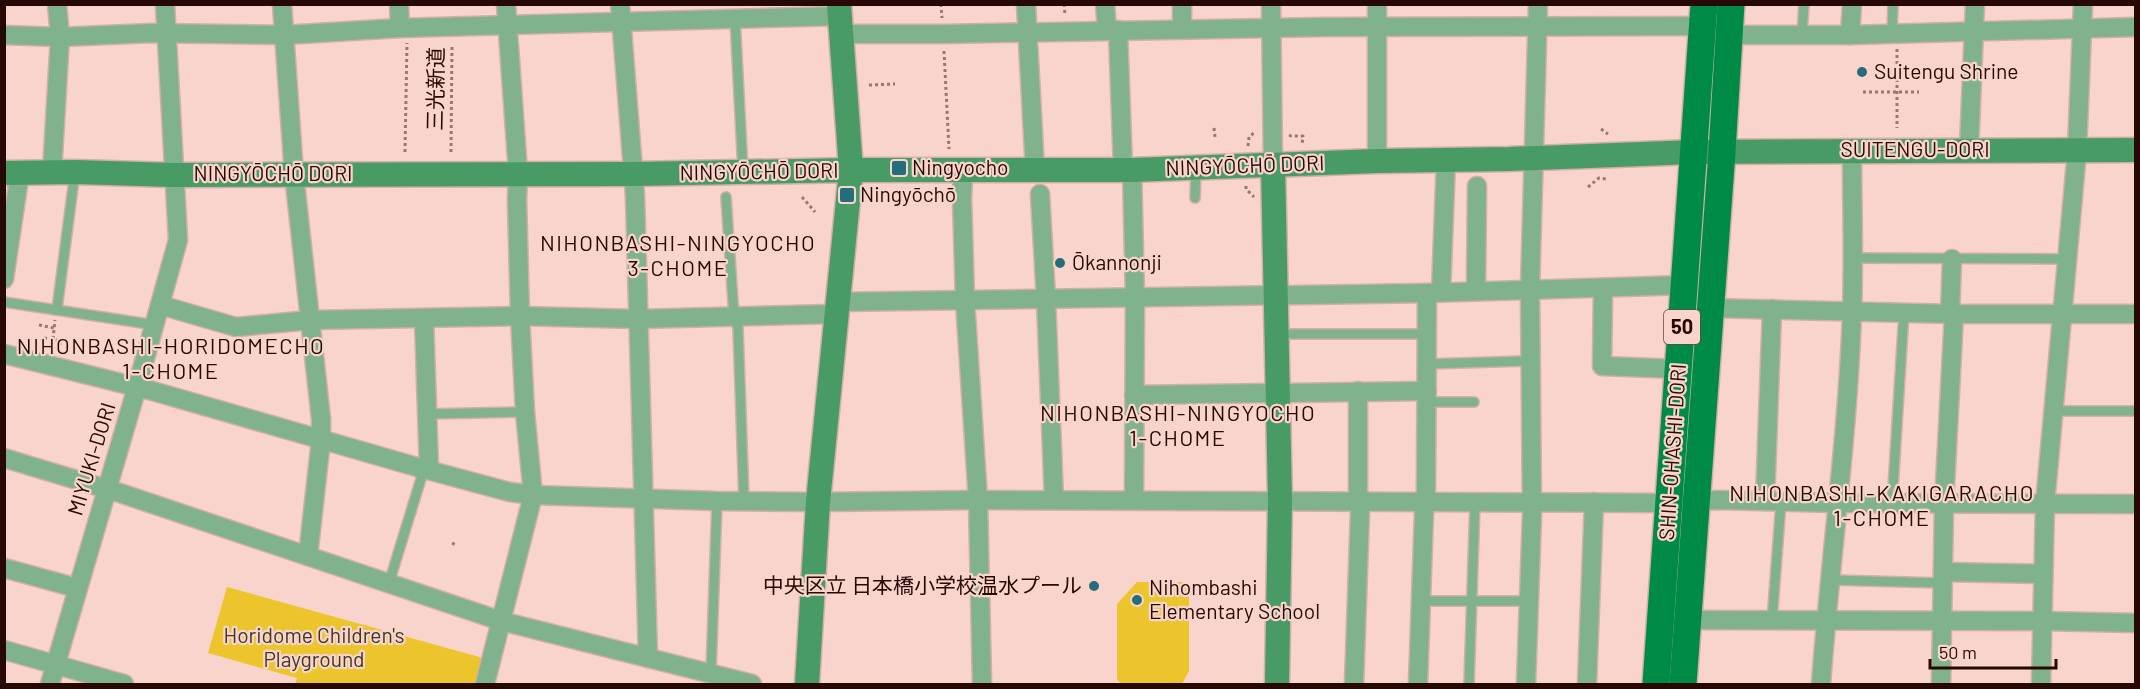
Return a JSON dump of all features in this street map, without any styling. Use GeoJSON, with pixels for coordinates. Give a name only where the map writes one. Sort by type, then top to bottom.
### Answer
{"type":"FeatureCollection","features":[{"type":"Feature","properties":{"kind":"main road","name":"50"},"geometry":{"type":"LineString","coordinates":[[1722,152],[1731,4]]}},
{"type":"Feature","properties":{"kind":"main road","name":"SHIN-OHASHI-DORI"},"geometry":{"type":"LineString","coordinates":[[1683,684],[1687,620],[1678,369],[1686,285],[1703,15]]}},
{"type":"Feature","properties":{"kind":"main road","name":"SHIN-OHASHI-DORI"},"geometry":{"type":"LineString","coordinates":[[1656,684],[1711,308],[1722,152]]}},
{"type":"Feature","properties":{"kind":"street"},"geometry":{"type":"LineString","coordinates":[[57,4],[64,172]]}},
{"type":"Feature","properties":{"kind":"street","name":"MIYUKI-DORI"},"geometry":{"type":"LineString","coordinates":[[50,684],[178,240],[165,4]]}},
{"type":"Feature","properties":{"kind":"street"},"geometry":{"type":"LineString","coordinates":[[282,4],[294,174],[321,419],[321,440],[308,556]]}},
{"type":"Feature","properties":{"kind":"street"},"geometry":{"type":"LineString","coordinates":[[399,4],[404,28]]}},
{"type":"Feature","properties":{"kind":"street"},"geometry":{"type":"LineString","coordinates":[[484,684],[533,495],[525,412],[520,316],[518,173],[506,4]]}},
{"type":"Feature","properties":{"kind":"street"},"geometry":{"type":"LineString","coordinates":[[1026,4],[1035,171]]}},
{"type":"Feature","properties":{"kind":"street"},"geometry":{"type":"LineString","coordinates":[[1105,4],[1112,30],[1127,170],[1135,298],[1134,500]]}},
{"type":"Feature","properties":{"kind":"street"},"geometry":{"type":"LineString","coordinates":[[1182,4],[1182,29]]}},
{"type":"Feature","properties":{"kind":"street"},"geometry":{"type":"LineString","coordinates":[[1271,4],[1280,500],[1277,684]]}},
{"type":"Feature","properties":{"kind":"street"},"geometry":{"type":"LineString","coordinates":[[1377,4],[1377,161]]}},
{"type":"Feature","properties":{"kind":"street"},"geometry":{"type":"LineString","coordinates":[[1526,684],[1532,502],[1530,290],[1532,158],[1538,4]]}},
{"type":"Feature","properties":{"kind":"street"},"geometry":{"type":"LineString","coordinates":[[1850,35],[1852,4]]}},
{"type":"Feature","properties":{"kind":"street"},"geometry":{"type":"LineString","coordinates":[[1969,149],[1975,4]]}},
{"type":"Feature","properties":{"kind":"street"},"geometry":{"type":"LineString","coordinates":[[2041,684],[2045,504],[2077,151],[2084,4]]}},
{"type":"Feature","properties":{"kind":"street"},"geometry":{"type":"LineString","coordinates":[[4,35],[60,37],[168,34],[284,35],[404,28],[508,26],[621,14],[730,14],[840,18],[943,34],[1271,27],[1538,26],[1703,15]]}},
{"type":"Feature","properties":{"kind":"street"},"geometry":{"type":"LineString","coordinates":[[621,14],[635,196],[648,658]]}},
{"type":"Feature","properties":{"kind":"street"},"geometry":{"type":"LineString","coordinates":[[807,684],[818,502],[851,170],[840,18]]}},
{"type":"Feature","properties":{"kind":"street"},"geometry":{"type":"LineString","coordinates":[[1729,35],[1850,35],[2136,27]]}},
{"type":"Feature","properties":{"kind":"street","name":"SUITENGU-DORI"},"geometry":{"type":"LineString","coordinates":[[1694,152],[2136,150]]}},
{"type":"Feature","properties":{"kind":"street"},"geometry":{"type":"LineString","coordinates":[[1821,684],[1825,621],[1838,503],[1852,311],[1852,151]]}},
{"type":"Feature","properties":{"kind":"street","name":"NINGYŌCHŌ DORI"},"geometry":{"type":"LineString","coordinates":[[12,172],[633,174],[851,170],[1127,170],[1694,152]]}},
{"type":"Feature","properties":{"kind":"street"},"geometry":{"type":"LineString","coordinates":[[1418,684],[1425,502],[1427,334],[1434,292],[1446,159]]}},
{"type":"Feature","properties":{"kind":"street"},"geometry":{"type":"LineString","coordinates":[[957,171],[962,198],[965,300],[978,500],[982,684]]}},
{"type":"Feature","properties":{"kind":"street"},"geometry":{"type":"LineString","coordinates":[[4,279],[12,172]]}},
{"type":"Feature","properties":{"kind":"street"},"geometry":{"type":"LineString","coordinates":[[1476,291],[1477,186]]}},
{"type":"Feature","properties":{"kind":"street"},"geometry":{"type":"LineString","coordinates":[[1040,195],[1054,500]]}},
{"type":"Feature","properties":{"kind":"street"},"geometry":{"type":"LineString","coordinates":[[1941,684],[1952,259]]}},
{"type":"Feature","properties":{"kind":"street"},"geometry":{"type":"LineString","coordinates":[[160,305],[236,327],[311,320],[520,316],[638,319],[734,317],[965,300],[1686,285]]}},
{"type":"Feature","properties":{"kind":"street"},"geometry":{"type":"LineString","coordinates":[[1603,288],[1602,366],[1678,369]]}},
{"type":"Feature","properties":{"kind":"street"},"geometry":{"type":"LineString","coordinates":[[1711,308],[1952,314],[2136,314]]}},
{"type":"Feature","properties":{"kind":"street"},"geometry":{"type":"LineString","coordinates":[[1773,309],[1773,501]]}},
{"type":"Feature","properties":{"kind":"street"},"geometry":{"type":"LineString","coordinates":[[424,318],[427,470]]}},
{"type":"Feature","properties":{"kind":"street"},"geometry":{"type":"LineString","coordinates":[[4,354],[137,387],[427,470],[510,492],[533,495],[818,502],[1280,500],[2136,504]]}},
{"type":"Feature","properties":{"kind":"street"},"geometry":{"type":"LineString","coordinates":[[1134,394],[1358,391],[1427,397]]}},
{"type":"Feature","properties":{"kind":"street"},"geometry":{"type":"LineString","coordinates":[[1354,684],[1359,501],[1358,391]]}},
{"type":"Feature","properties":{"kind":"street"},"geometry":{"type":"LineString","coordinates":[[4,458],[501,621],[752,684]]}},
{"type":"Feature","properties":{"kind":"street"},"geometry":{"type":"LineString","coordinates":[[1587,684],[1594,502]]}},
{"type":"Feature","properties":{"kind":"street"},"geometry":{"type":"LineString","coordinates":[[4,568],[77,588]]}},
{"type":"Feature","properties":{"kind":"street"},"geometry":{"type":"LineString","coordinates":[[1942,578],[2043,574]]}},
{"type":"Feature","properties":{"kind":"street"},"geometry":{"type":"LineString","coordinates":[[1687,620],[2136,623]]}},
{"type":"Feature","properties":{"kind":"street"},"geometry":{"type":"LineString","coordinates":[[4,650],[124,684]]}},
{"type":"Feature","properties":{"kind":"lane"},"geometry":{"type":"LineString","coordinates":[[1802,35],[1804,4]]}},
{"type":"Feature","properties":{"kind":"lane"},"geometry":{"type":"LineString","coordinates":[[1892,34],[1893,4]]}},
{"type":"Feature","properties":{"kind":"lane"},"geometry":{"type":"LineString","coordinates":[[730,14],[743,172]]}},
{"type":"Feature","properties":{"kind":"lane"},"geometry":{"type":"LineString","coordinates":[[1195,198],[1197,168]]}},
{"type":"Feature","properties":{"kind":"lane"},"geometry":{"type":"LineString","coordinates":[[57,309],[64,172]]}},
{"type":"Feature","properties":{"kind":"lane"},"geometry":{"type":"LineString","coordinates":[[726,197],[734,317],[738,328],[744,501]]}},
{"type":"Feature","properties":{"kind":"lane"},"geometry":{"type":"LineString","coordinates":[[1852,258],[2068,259]]}},
{"type":"Feature","properties":{"kind":"lane"},"geometry":{"type":"LineString","coordinates":[[4,302],[154,325]]}},
{"type":"Feature","properties":{"kind":"lane"},"geometry":{"type":"LineString","coordinates":[[1892,504],[1904,312]]}},
{"type":"Feature","properties":{"kind":"lane"},"geometry":{"type":"LineString","coordinates":[[1291,334],[1427,334]]}},
{"type":"Feature","properties":{"kind":"lane"},"geometry":{"type":"LineString","coordinates":[[1428,364],[1530,361]]}},
{"type":"Feature","properties":{"kind":"lane"},"geometry":{"type":"LineString","coordinates":[[1427,397],[1474,402]]}},
{"type":"Feature","properties":{"kind":"lane"},"geometry":{"type":"LineString","coordinates":[[2054,411],[2136,411]]}},
{"type":"Feature","properties":{"kind":"lane"},"geometry":{"type":"LineString","coordinates":[[427,414],[525,412]]}},
{"type":"Feature","properties":{"kind":"lane"},"geometry":{"type":"LineString","coordinates":[[389,583],[427,470]]}},
{"type":"Feature","properties":{"kind":"lane"},"geometry":{"type":"LineString","coordinates":[[711,673],[717,501]]}},
{"type":"Feature","properties":{"kind":"lane"},"geometry":{"type":"LineString","coordinates":[[1772,621],[1773,501]]}},
{"type":"Feature","properties":{"kind":"lane"},"geometry":{"type":"LineString","coordinates":[[1469,684],[1475,502]]}},
{"type":"Feature","properties":{"kind":"lane"},"geometry":{"type":"LineString","coordinates":[[1830,580],[1942,578]]}},
{"type":"Feature","properties":{"kind":"lane"},"geometry":{"type":"LineString","coordinates":[[1420,601],[1527,601]]}},
{"type":"Feature","properties":{"kind":"path"},"geometry":{"type":"LineString","coordinates":[[941,4],[957,171]]}},
{"type":"Feature","properties":{"kind":"path","name":"三光新道"},"geometry":{"type":"LineString","coordinates":[[451,152],[452,27]]}},
{"type":"Feature","properties":{"kind":"path"},"geometry":{"type":"LineString","coordinates":[[404,28],[405,152]]}},
{"type":"Feature","properties":{"kind":"path"},"geometry":{"type":"LineString","coordinates":[[1897,128],[1897,48],[1922,47],[1923,33]]}},
{"type":"Feature","properties":{"kind":"path"},"geometry":{"type":"LineString","coordinates":[[869,85],[895,84]]}},
{"type":"Feature","properties":{"kind":"path"},"geometry":{"type":"LineString","coordinates":[[1863,92],[1919,92]]}},
{"type":"Feature","properties":{"kind":"path"},"geometry":{"type":"LineString","coordinates":[[1214,128],[1215,137]]}},
{"type":"Feature","properties":{"kind":"path"},"geometry":{"type":"LineString","coordinates":[[1601,129],[1606,134],[1616,134]]}},
{"type":"Feature","properties":{"kind":"path"},"geometry":{"type":"LineString","coordinates":[[1588,187],[1599,178],[1606,179]]}},
{"type":"Feature","properties":{"kind":"path"},"geometry":{"type":"LineString","coordinates":[[802,197],[815,212]]}},
{"type":"Feature","properties":{"kind":"path"},"geometry":{"type":"LineString","coordinates":[[39,325],[54,328]]}},
{"type":"Feature","properties":{"kind":"path"},"geometry":{"type":"LineString","coordinates":[[44,338],[61,341]]}},
{"type":"Feature","properties":{"kind":"path"},"geometry":{"type":"LineString","coordinates":[[50,339],[50,345]]}},
{"type":"Feature","properties":{"kind":"green space"},"geometry":{"type":"Polygon","coordinates":[[[1137,582],[1189,582],[1189,671],[1182,684],[1121,684],[1117,679],[1117,604],[1137,582]]]}},
{"type":"Feature","properties":{"kind":"green space","name":"Horidome Children's Playground"},"geometry":{"type":"Polygon","coordinates":[[[227,587],[483,658],[476,684],[295,684],[297,678],[208,653],[227,587]]]}},
{"type":"Feature","properties":{"kind":"place","name":"Suitengu Shrine"},"geometry":{"type":"Point","coordinates":[1862,72]}},
{"type":"Feature","properties":{"kind":"place","name":"Ningyocho"},"geometry":{"type":"Point","coordinates":[899,168]}},
{"type":"Feature","properties":{"kind":"place","name":"Ningyōchō"},"geometry":{"type":"Point","coordinates":[847,195]}},
{"type":"Feature","properties":{"kind":"place","name":"Ōkannonji"},"geometry":{"type":"Point","coordinates":[1060,263]}},
{"type":"Feature","properties":{"kind":"place","name":"中央区立 日本橋小学校温水プール"},"geometry":{"type":"Point","coordinates":[1094,586]}},
{"type":"Feature","properties":{"kind":"place","name":"Nihombashi Elementary School"},"geometry":{"type":"Point","coordinates":[1137,600]}},
{"type":"Feature","properties":{"kind":"district","name":"NIHONBASHI-NINGYOCHO 3-CHOME"},"geometry":{"type":"Point","coordinates":[678,256]}},
{"type":"Feature","properties":{"kind":"district","name":"NIHONBASHI-HORIDOMECHO 1-CHOME"},"geometry":{"type":"Point","coordinates":[171,358]}},
{"type":"Feature","properties":{"kind":"district","name":"NIHONBASHI-NINGYOCHO 1-CHOME"},"geometry":{"type":"Point","coordinates":[1178,426]}},
{"type":"Feature","properties":{"kind":"district","name":"NIHONBASHI-KAKIGARACHO 1-CHOME"},"geometry":{"type":"Point","coordinates":[1882,506]}}]}
